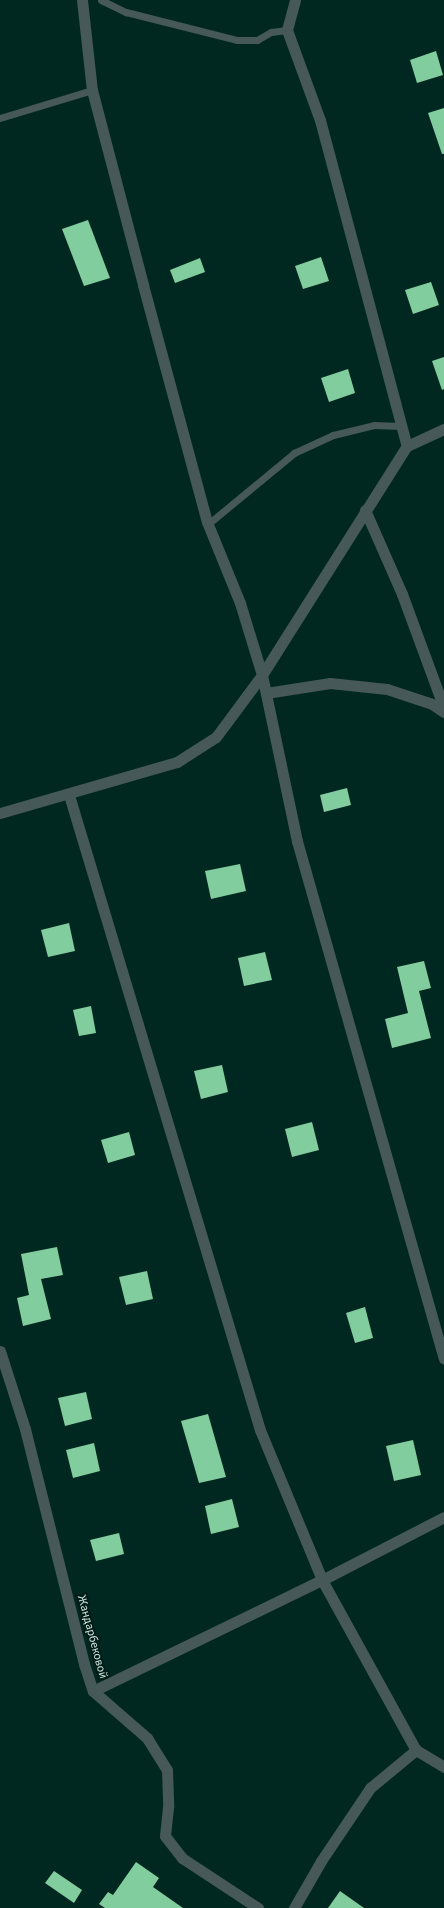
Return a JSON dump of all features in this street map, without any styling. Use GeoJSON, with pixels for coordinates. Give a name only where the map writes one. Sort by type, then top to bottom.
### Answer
{"type":"FeatureCollection","features":[{"type":"Feature","properties":{"kind":"street"},"geometry":{"type":"LineString","coordinates":[[82,0],[92,90],[208,524],[240,603],[262,675],[297,841],[444,1359]]}},
{"type":"Feature","properties":{"kind":"street"},"geometry":{"type":"LineString","coordinates":[[295,0],[287,30],[320,120],[407,446]]}},
{"type":"Feature","properties":{"kind":"street"},"geometry":{"type":"LineString","coordinates":[[0,813],[69,795],[177,762],[216,737],[262,675],[365,510],[407,446],[444,429]]}},
{"type":"Feature","properties":{"kind":"street"},"geometry":{"type":"LineString","coordinates":[[365,510],[402,594],[444,708]]}},
{"type":"Feature","properties":{"kind":"street"},"geometry":{"type":"LineString","coordinates":[[266,693],[330,683],[387,688],[432,704],[444,712]]}},
{"type":"Feature","properties":{"kind":"street"},"geometry":{"type":"LineString","coordinates":[[69,795],[260,1430],[322,1580],[416,1750],[444,1768]]}},
{"type":"Feature","properties":{"kind":"street","name":"Жандарбековой"},"geometry":{"type":"LineString","coordinates":[[0,1351],[25,1429],[84,1664],[93,1691],[147,1738],[167,1770],[168,1807],[165,1836],[182,1858],[258,1908]]}},
{"type":"Feature","properties":{"kind":"street"},"geometry":{"type":"LineString","coordinates":[[93,1691],[322,1580],[444,1517]]}},
{"type":"Feature","properties":{"kind":"street"},"geometry":{"type":"LineString","coordinates":[[294,1908],[321,1862],[370,1788],[416,1750]]}},
{"type":"Feature","properties":{"kind":"lane"},"geometry":{"type":"LineString","coordinates":[[101,0],[133,14],[237,40],[257,40],[271,32],[287,30]]}},
{"type":"Feature","properties":{"kind":"lane"},"geometry":{"type":"LineString","coordinates":[[0,118],[92,90]]}},
{"type":"Feature","properties":{"kind":"lane"},"geometry":{"type":"LineString","coordinates":[[208,524],[294,453],[333,435],[374,425],[401,426]]}},
{"type":"Feature","properties":{"kind":"building"},"geometry":{"type":"Polygon","coordinates":[[[436,51],[443,75],[417,83],[410,60],[436,51]]]}},
{"type":"Feature","properties":{"kind":"building"},"geometry":{"type":"Polygon","coordinates":[[[444,108],[444,154],[442,154],[428,113],[444,108]]]}},
{"type":"Feature","properties":{"kind":"building"},"geometry":{"type":"Polygon","coordinates":[[[88,220],[110,278],[84,286],[62,229],[88,220]]]}},
{"type":"Feature","properties":{"kind":"building"},"geometry":{"type":"Polygon","coordinates":[[[321,257],[329,281],[303,289],[295,266],[321,257]]]}},
{"type":"Feature","properties":{"kind":"building"},"geometry":{"type":"Polygon","coordinates":[[[200,258],[205,272],[175,283],[170,270],[200,258]]]}},
{"type":"Feature","properties":{"kind":"building"},"geometry":{"type":"Polygon","coordinates":[[[431,282],[439,305],[413,314],[405,290],[431,282]]]}},
{"type":"Feature","properties":{"kind":"building"},"geometry":{"type":"Polygon","coordinates":[[[444,357],[444,389],[442,390],[432,361],[444,357]]]}},
{"type":"Feature","properties":{"kind":"building"},"geometry":{"type":"Polygon","coordinates":[[[348,369],[355,393],[329,402],[321,378],[348,369]]]}},
{"type":"Feature","properties":{"kind":"building"},"geometry":{"type":"Polygon","coordinates":[[[347,788],[351,805],[324,812],[320,795],[347,788]]]}},
{"type":"Feature","properties":{"kind":"building"},"geometry":{"type":"Polygon","coordinates":[[[240,864],[246,891],[211,899],[205,871],[240,864]]]}},
{"type":"Feature","properties":{"kind":"building"},"geometry":{"type":"Polygon","coordinates":[[[69,923],[75,951],[48,957],[41,930],[69,923]]]}},
{"type":"Feature","properties":{"kind":"building"},"geometry":{"type":"Polygon","coordinates":[[[265,952],[272,980],[244,986],[238,958],[265,952]]]}},
{"type":"Feature","properties":{"kind":"building"},"geometry":{"type":"Polygon","coordinates":[[[424,961],[431,988],[419,991],[431,1038],[392,1048],[385,1019],[408,1013],[397,967],[424,961]]]}},
{"type":"Feature","properties":{"kind":"building"},"geometry":{"type":"Polygon","coordinates":[[[91,1006],[96,1033],[79,1036],[73,1010],[91,1006]]]}},
{"type":"Feature","properties":{"kind":"building"},"geometry":{"type":"Polygon","coordinates":[[[222,1065],[228,1092],[201,1099],[194,1071],[222,1065]]]}},
{"type":"Feature","properties":{"kind":"building"},"geometry":{"type":"Polygon","coordinates":[[[312,1122],[319,1150],[292,1157],[285,1129],[312,1122]]]}},
{"type":"Feature","properties":{"kind":"building"},"geometry":{"type":"Polygon","coordinates":[[[129,1132],[135,1155],[108,1163],[101,1140],[129,1132]]]}},
{"type":"Feature","properties":{"kind":"building"},"geometry":{"type":"Polygon","coordinates":[[[57,1247],[63,1275],[41,1279],[51,1319],[23,1326],[17,1298],[29,1295],[21,1254],[57,1247]]]}},
{"type":"Feature","properties":{"kind":"building"},"geometry":{"type":"Polygon","coordinates":[[[147,1271],[153,1299],[126,1305],[119,1277],[147,1271]]]}},
{"type":"Feature","properties":{"kind":"building"},"geometry":{"type":"Polygon","coordinates":[[[365,1307],[373,1338],[355,1343],[346,1313],[365,1307]]]}},
{"type":"Feature","properties":{"kind":"building"},"geometry":{"type":"Polygon","coordinates":[[[86,1392],[92,1419],[65,1426],[58,1398],[86,1392]]]}},
{"type":"Feature","properties":{"kind":"building"},"geometry":{"type":"Polygon","coordinates":[[[208,1414],[226,1477],[199,1483],[181,1421],[208,1414]]]}},
{"type":"Feature","properties":{"kind":"building"},"geometry":{"type":"Polygon","coordinates":[[[413,1440],[421,1475],[394,1481],[386,1446],[413,1440]]]}},
{"type":"Feature","properties":{"kind":"building"},"geometry":{"type":"Polygon","coordinates":[[[94,1443],[100,1471],[73,1478],[66,1450],[94,1443]]]}},
{"type":"Feature","properties":{"kind":"building"},"geometry":{"type":"Polygon","coordinates":[[[232,1499],[239,1527],[211,1534],[205,1506],[232,1499]]]}},
{"type":"Feature","properties":{"kind":"building"},"geometry":{"type":"Polygon","coordinates":[[[119,1533],[124,1554],[96,1561],[90,1540],[119,1533]]]}},
{"type":"Feature","properties":{"kind":"building"},"geometry":{"type":"Polygon","coordinates":[[[136,1862],[159,1878],[153,1887],[183,1908],[105,1908],[99,1904],[108,1892],[113,1895],[136,1862]]]}},
{"type":"Feature","properties":{"kind":"building"},"geometry":{"type":"Polygon","coordinates":[[[54,1871],[82,1890],[74,1903],[45,1883],[54,1871]]]}},
{"type":"Feature","properties":{"kind":"building"},"geometry":{"type":"Polygon","coordinates":[[[340,1891],[364,1908],[328,1908],[340,1891]]]}}]}
